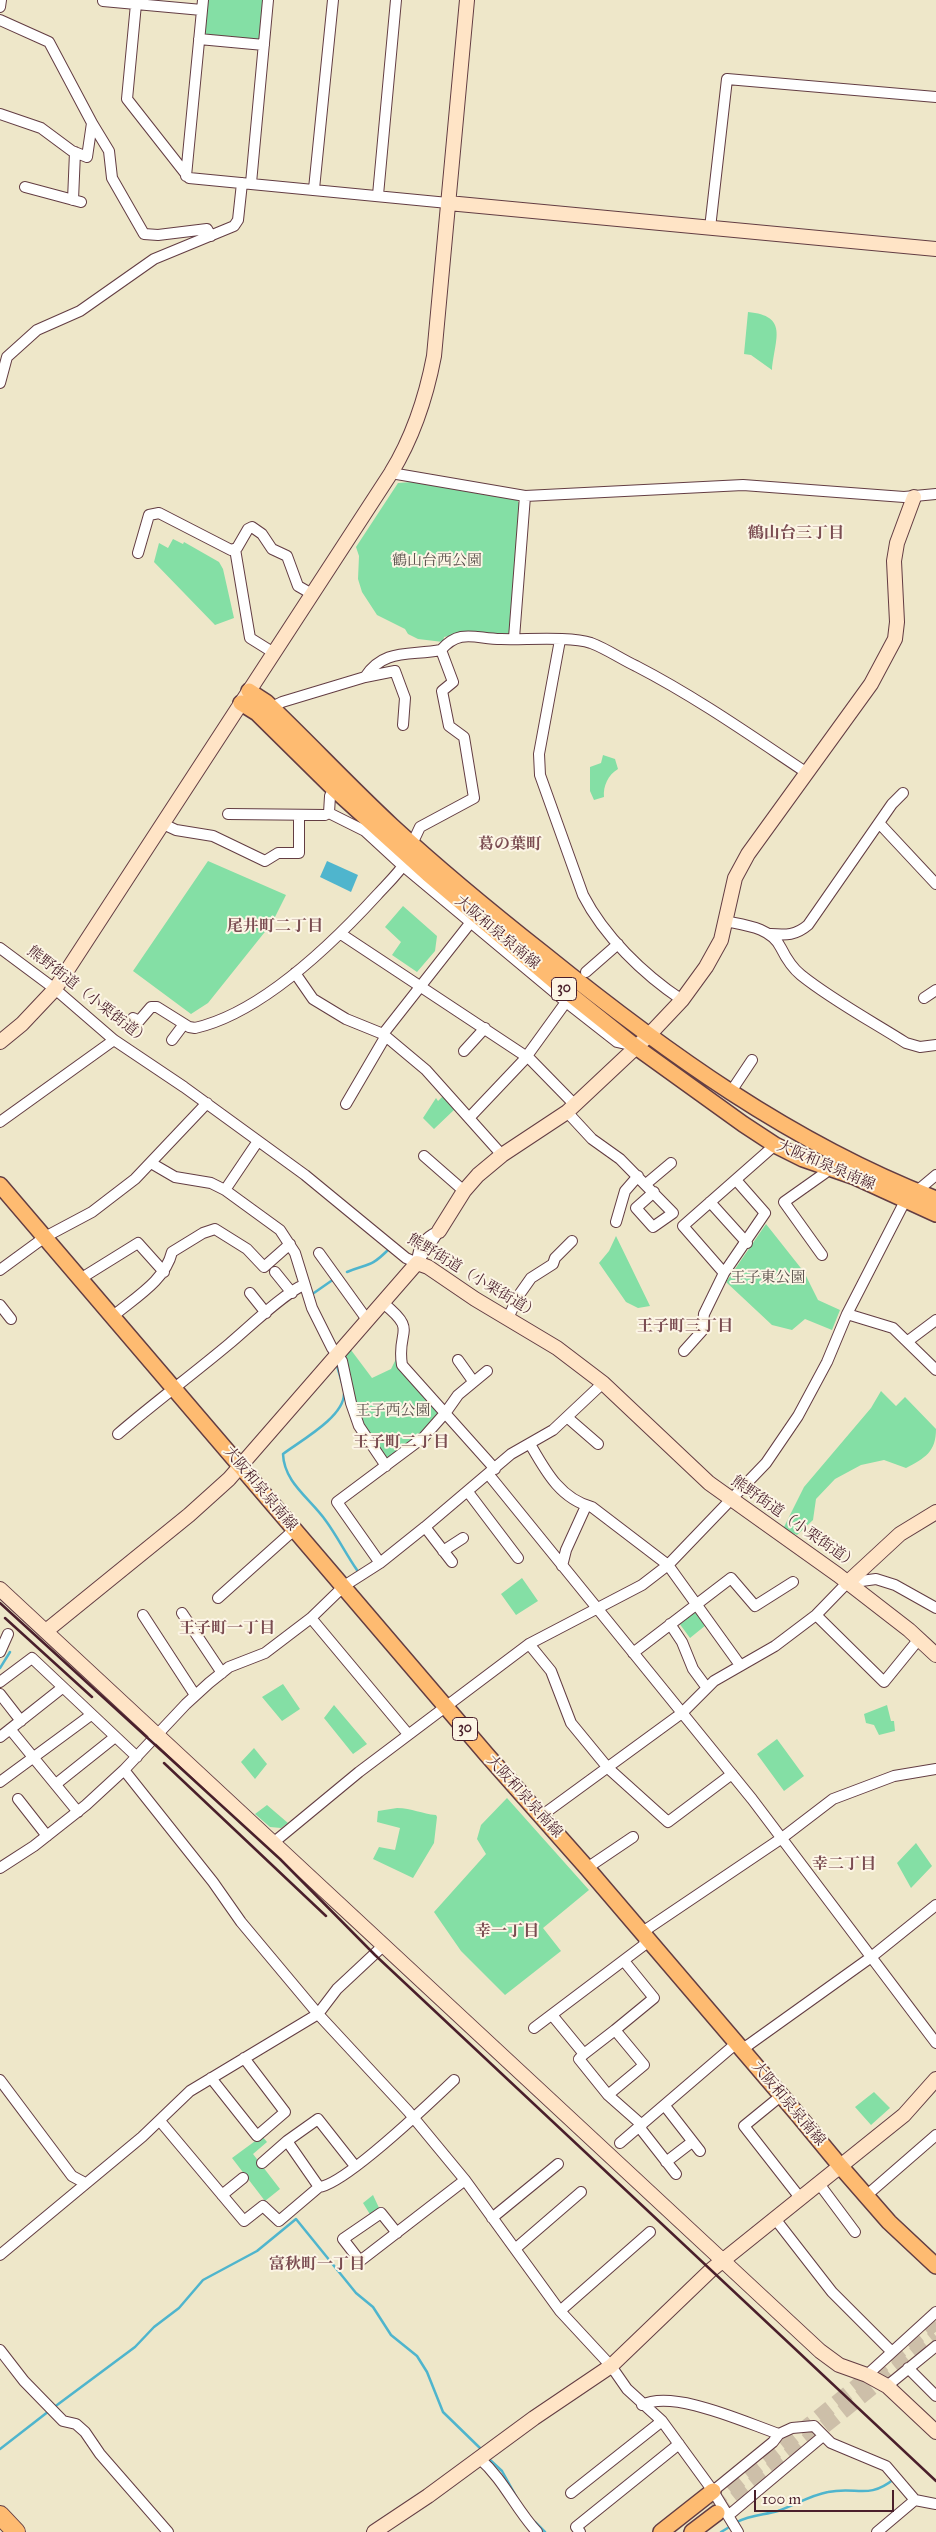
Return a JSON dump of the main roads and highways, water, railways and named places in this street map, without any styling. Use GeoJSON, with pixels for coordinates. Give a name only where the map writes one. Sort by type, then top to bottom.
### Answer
{"type":"FeatureCollection","features":[{"type":"Feature","properties":{"kind":"highway"},"geometry":{"type":"LineString","coordinates":[[0,2515],[16,2532]]}},
{"type":"Feature","properties":{"kind":"main road","name":"大阪和泉泉南線"},"geometry":{"type":"LineString","coordinates":[[911,1196],[803,1159],[776,1145],[743,1124],[636,1047],[566,991],[408,855],[334,789],[257,712],[245,697],[272,707],[352,788],[408,855],[468,893],[648,1036],[730,1093],[934,1208]]}},
{"type":"Feature","properties":{"kind":"main road","name":"大阪和泉泉南線"},"geometry":{"type":"LineString","coordinates":[[0,1185],[112,1317],[241,1464],[294,1530],[782,2095],[841,2167],[890,2222],[936,2266]]}},
{"type":"Feature","properties":{"kind":"main road"},"geometry":{"type":"LineString","coordinates":[[661,2532],[717,2506]]}},
{"type":"Feature","properties":{"kind":"main road"},"geometry":{"type":"LineString","coordinates":[[675,2532],[717,2506]]}},
{"type":"Feature","properties":{"kind":"main road"},"geometry":{"type":"LineString","coordinates":[[692,2532],[717,2506]]}},
{"type":"Feature","properties":{"kind":"main road"},"geometry":{"type":"LineString","coordinates":[[707,2532],[717,2506]]}},
{"type":"Feature","properties":{"kind":"water"},"geometry":{"type":"Polygon","coordinates":[[[327,861],[358,875],[351,892],[320,877],[327,861]]]}},
{"type":"Feature","properties":{"kind":"waterway"},"geometry":{"type":"LineString","coordinates":[[347,1272],[373,1262],[389,1249]]}},
{"type":"Feature","properties":{"kind":"waterway"},"geometry":{"type":"LineString","coordinates":[[311,1295],[334,1279]]}},
{"type":"Feature","properties":{"kind":"waterway"},"geometry":{"type":"LineString","coordinates":[[337,1366],[342,1383]]}},
{"type":"Feature","properties":{"kind":"waterway"},"geometry":{"type":"LineString","coordinates":[[344,1394],[342,1403],[329,1420],[283,1454],[288,1474],[293,1482],[326,1521],[357,1570]]}},
{"type":"Feature","properties":{"kind":"waterway"},"geometry":{"type":"LineString","coordinates":[[0,1668],[10,1652]]}},
{"type":"Feature","properties":{"kind":"waterway"},"geometry":{"type":"LineString","coordinates":[[53,2408],[135,2347],[154,2327],[179,2308],[203,2280],[257,2251],[296,2219],[356,2293],[373,2307],[391,2335],[417,2356],[427,2372],[443,2412],[482,2450]]}},
{"type":"Feature","properties":{"kind":"waterway"},"geometry":{"type":"LineString","coordinates":[[0,2449],[49,2411]]}},
{"type":"Feature","properties":{"kind":"waterway"},"geometry":{"type":"LineString","coordinates":[[489,2459],[502,2471],[517,2498]]}},
{"type":"Feature","properties":{"kind":"waterway"},"geometry":{"type":"LineString","coordinates":[[737,2522],[752,2516],[778,2511],[822,2493],[847,2490],[869,2491],[877,2489],[894,2479]]}},
{"type":"Feature","properties":{"kind":"waterway"},"geometry":{"type":"LineString","coordinates":[[535,2522],[545,2532]]}},
{"type":"Feature","properties":{"kind":"waterway"},"geometry":{"type":"LineString","coordinates":[[721,2532],[731,2526]]}},
{"type":"Feature","properties":{"kind":"tunnel"},"geometry":{"type":"LineString","coordinates":[[711,2504],[936,2322]]}},
{"type":"Feature","properties":{"kind":"tunnel"},"geometry":{"type":"LineString","coordinates":[[717,2513],[936,2336]]}},
{"type":"Feature","properties":{"kind":"railway"},"geometry":{"type":"LineString","coordinates":[[0,1603],[280,1859],[375,1955],[936,2481]]}},
{"type":"Feature","properties":{"kind":"railway"},"geometry":{"type":"LineString","coordinates":[[5,1618],[92,1697]]}},
{"type":"Feature","properties":{"kind":"railway"},"geometry":{"type":"LineString","coordinates":[[164,1763],[326,1916]]}},
{"type":"Feature","properties":{"kind":"district","name":"鶴山台三丁目"},"geometry":{"type":"Point","coordinates":[796,534]}},
{"type":"Feature","properties":{"kind":"district","name":"葛の葉町"},"geometry":{"type":"Point","coordinates":[510,845]}},
{"type":"Feature","properties":{"kind":"district","name":"尾井町二丁目"},"geometry":{"type":"Point","coordinates":[275,927]}},
{"type":"Feature","properties":{"kind":"district","name":"王子町三丁目"},"geometry":{"type":"Point","coordinates":[685,1327]}},
{"type":"Feature","properties":{"kind":"district","name":"王子町二丁目"},"geometry":{"type":"Point","coordinates":[401,1443]}},
{"type":"Feature","properties":{"kind":"district","name":"王子町一丁目"},"geometry":{"type":"Point","coordinates":[227,1629]}},
{"type":"Feature","properties":{"kind":"district","name":"幸二丁目"},"geometry":{"type":"Point","coordinates":[844,1865]}},
{"type":"Feature","properties":{"kind":"district","name":"幸一丁目"},"geometry":{"type":"Point","coordinates":[507,1932]}},
{"type":"Feature","properties":{"kind":"district","name":"富秋町一丁目"},"geometry":{"type":"Point","coordinates":[317,2265]}},
{"type":"Feature","properties":{"kind":"park label","name":"鶴山台西公園"},"geometry":{"type":"Point","coordinates":[437,561]}},
{"type":"Feature","properties":{"kind":"park label","name":"王子東公園"},"geometry":{"type":"Point","coordinates":[768,1278]}},
{"type":"Feature","properties":{"kind":"park label","name":"王子西公園"},"geometry":{"type":"Point","coordinates":[393,1411]}}]}
